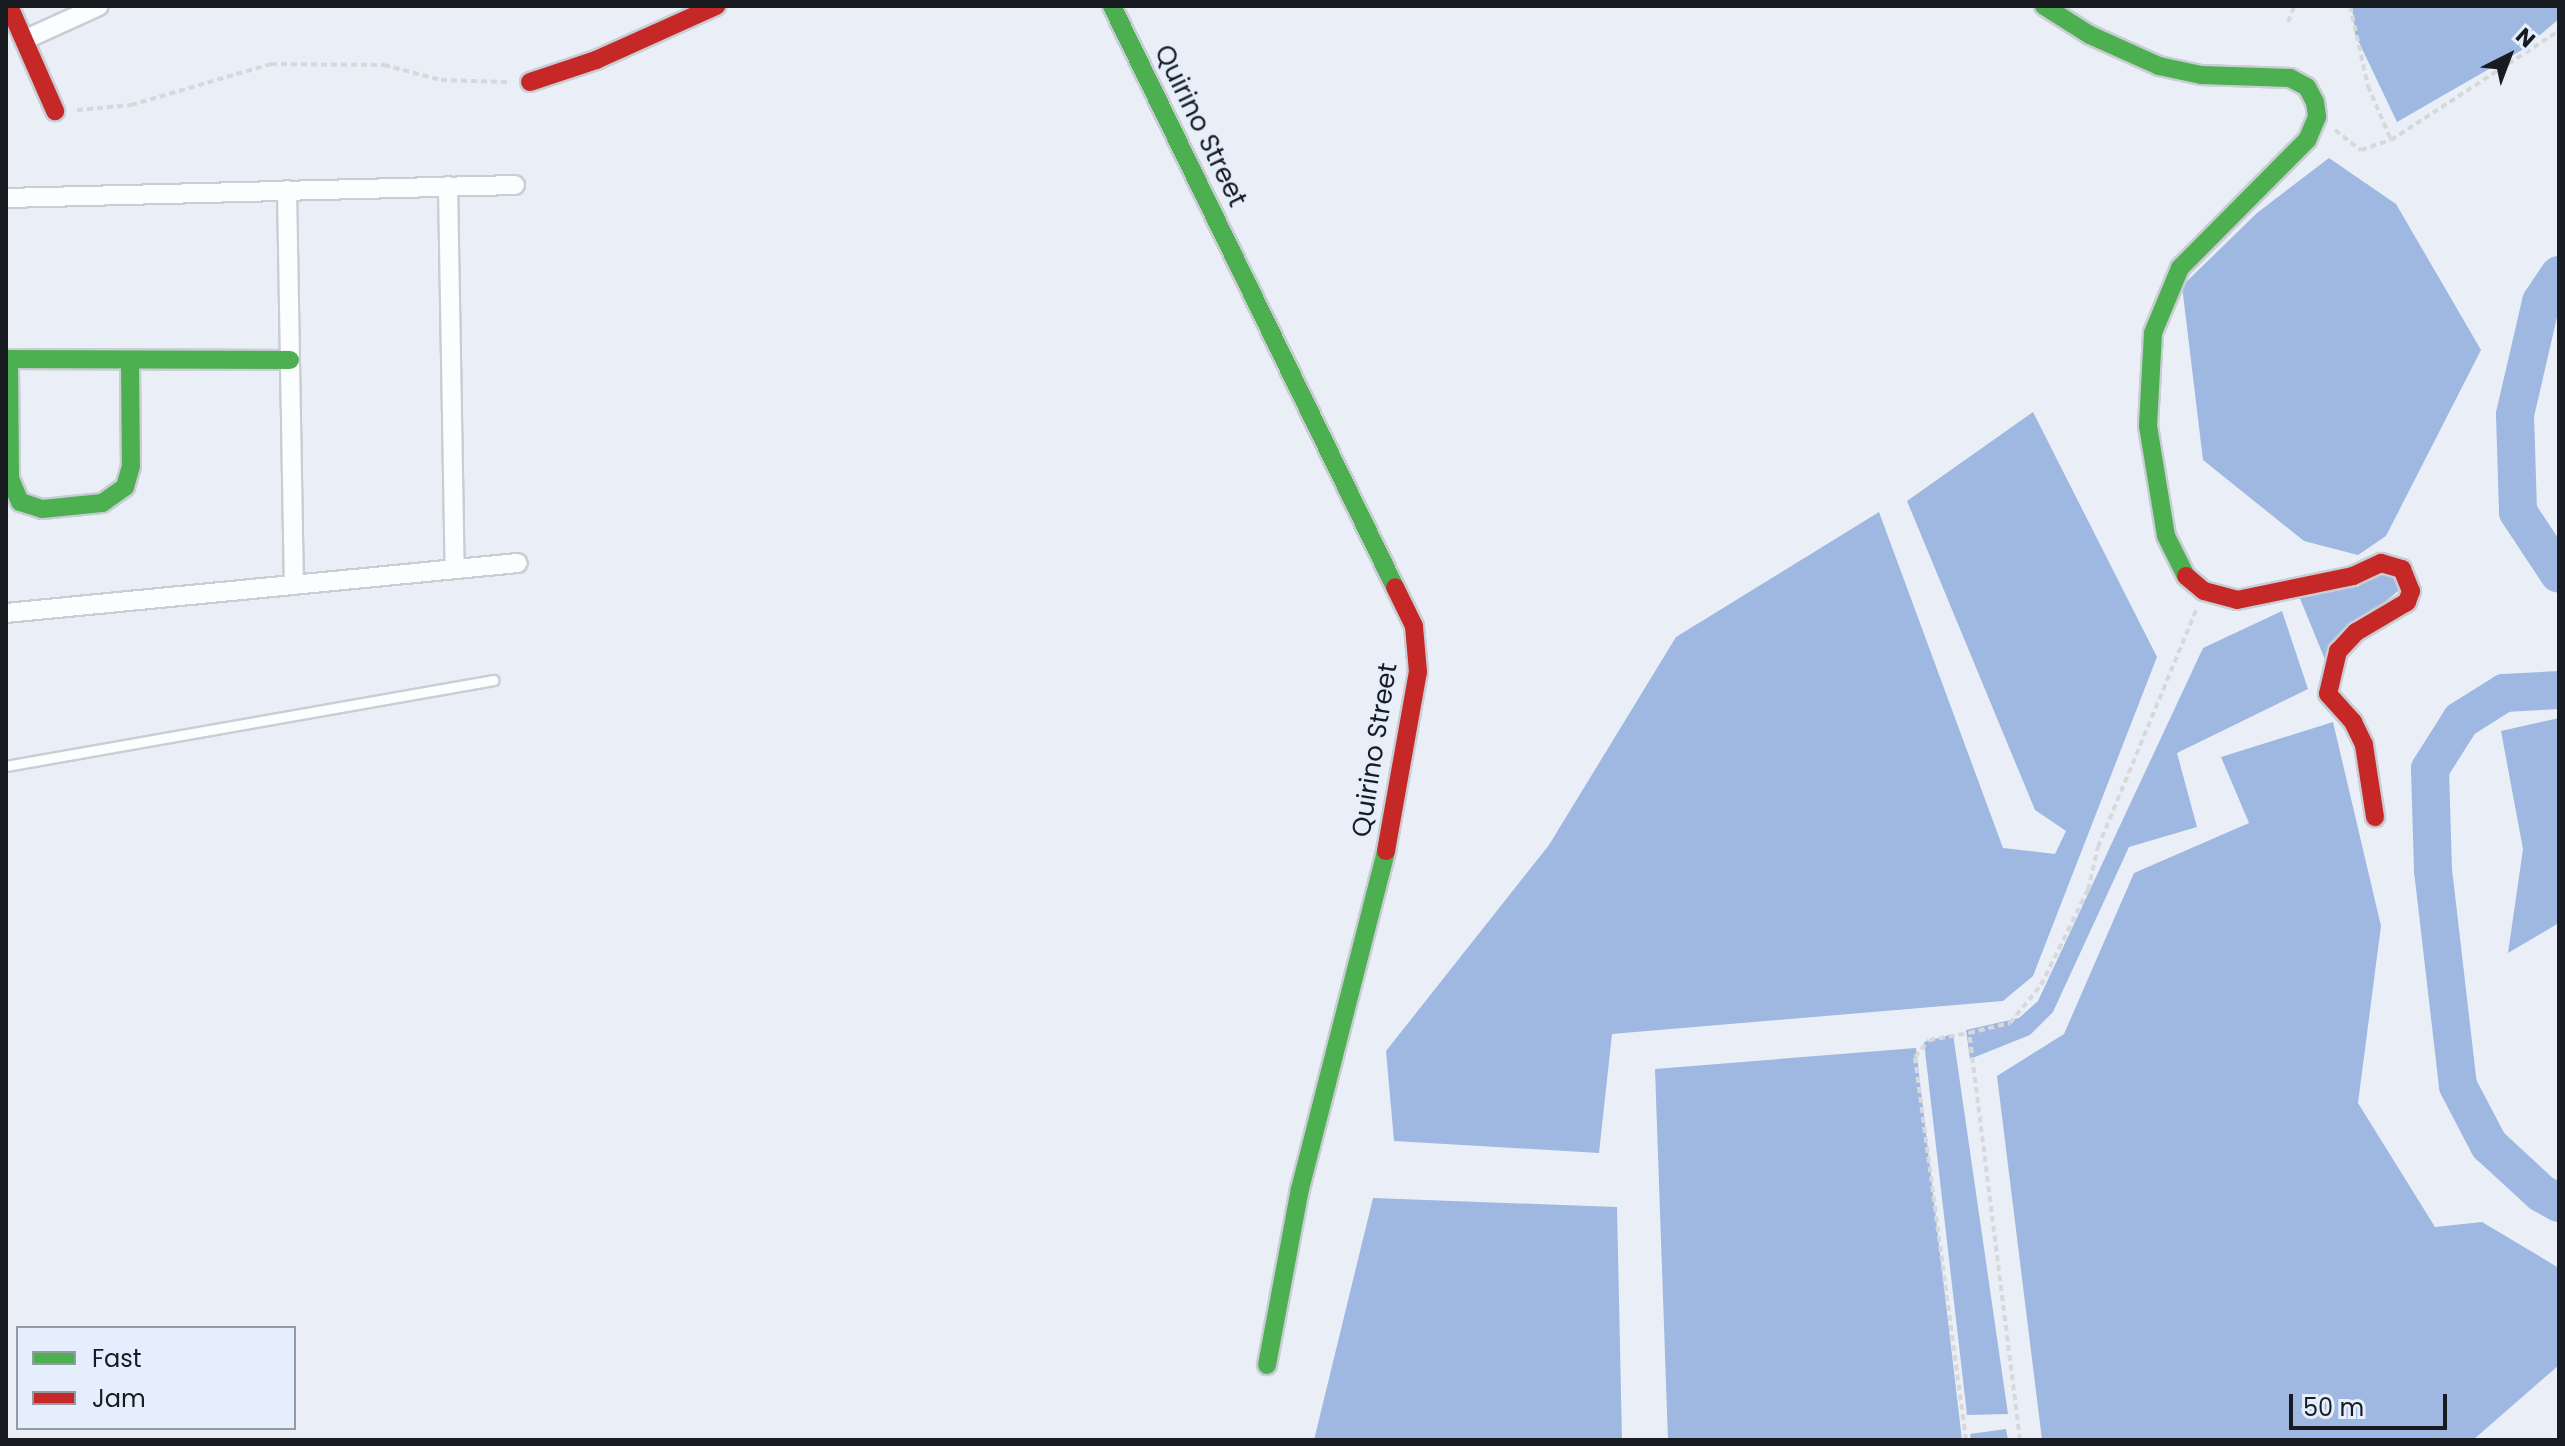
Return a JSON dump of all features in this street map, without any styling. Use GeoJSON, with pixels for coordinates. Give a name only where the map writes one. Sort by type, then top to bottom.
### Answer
{"type":"FeatureCollection","features":[{"type":"Feature","properties":{"kind":"street"},"geometry":{"type":"LineString","coordinates":[[9,6],[55,111]]}},
{"type":"Feature","properties":{"kind":"street"},"geometry":{"type":"LineString","coordinates":[[24,40],[99,6]]}},
{"type":"Feature","properties":{"kind":"street"},"geometry":{"type":"LineString","coordinates":[[530,82],[596,60],[716,6]]}},
{"type":"Feature","properties":{"kind":"street","name":"Quirino Street"},"geometry":{"type":"LineString","coordinates":[[1112,6],[1414,626],[1418,672],[1401,787],[1318,1134],[1300,1189],[1267,1365]]}},
{"type":"Feature","properties":{"kind":"street"},"geometry":{"type":"LineString","coordinates":[[2044,6],[2090,35],[2159,66],[2201,75],[2290,78],[2307,87],[2317,117],[2307,140],[2180,268],[2153,333],[2148,426],[2166,536],[2180,571],[2204,591],[2237,600],[2353,576],[2381,563],[2402,569],[2411,591],[2407,602],[2356,632],[2338,651],[2328,694],[2353,722],[2364,745],[2375,817]]}},
{"type":"Feature","properties":{"kind":"street"},"geometry":{"type":"LineString","coordinates":[[6,198],[515,185]]}},
{"type":"Feature","properties":{"kind":"street"},"geometry":{"type":"LineString","coordinates":[[448,186],[455,568]]}},
{"type":"Feature","properties":{"kind":"street"},"geometry":{"type":"LineString","coordinates":[[287,190],[294,582]]}},
{"type":"Feature","properties":{"kind":"street"},"geometry":{"type":"LineString","coordinates":[[130,360],[131,466],[125,487],[113,500],[42,509],[20,502],[10,479],[9,359],[290,360]]}},
{"type":"Feature","properties":{"kind":"street"},"geometry":{"type":"LineString","coordinates":[[6,613],[294,582],[518,563]]}},
{"type":"Feature","properties":{"kind":"lane"},"geometry":{"type":"LineString","coordinates":[[6,766],[493,680]]}},
{"type":"Feature","properties":{"kind":"path"},"geometry":{"type":"LineString","coordinates":[[2288,22],[2294,6]]}},
{"type":"Feature","properties":{"kind":"path"},"geometry":{"type":"LineString","coordinates":[[2350,6],[2368,86],[2391,140]]}},
{"type":"Feature","properties":{"kind":"path"},"geometry":{"type":"LineString","coordinates":[[2317,117],[2361,150],[2391,140],[2559,31]]}},
{"type":"Feature","properties":{"kind":"path"},"geometry":{"type":"LineString","coordinates":[[55,111],[131,105],[271,64],[384,65],[441,80],[530,82]]}},
{"type":"Feature","properties":{"kind":"path"},"geometry":{"type":"LineString","coordinates":[[1966,1440],[1915,1057],[1929,1040],[2010,1023],[2041,985],[2088,890],[2098,847],[2204,591]]}},
{"type":"Feature","properties":{"kind":"path"},"geometry":{"type":"LineString","coordinates":[[1969,1033],[2020,1440]]}},
{"type":"Feature","properties":{"kind":"water"},"geometry":{"type":"Polygon","coordinates":[[[2352,6],[2559,6],[2559,19],[2522,50],[2397,122],[2355,34],[2352,6]]]}},
{"type":"Feature","properties":{"kind":"water"},"geometry":{"type":"Polygon","coordinates":[[[2329,158],[2396,204],[2481,350],[2386,536],[2358,555],[2304,541],[2203,460],[2182,286],[2257,213],[2329,158]]]}},
{"type":"Feature","properties":{"kind":"water"},"geometry":{"type":"Polygon","coordinates":[[[2033,412],[2157,657],[2033,976],[2003,1001],[1612,1034],[1599,1153],[1394,1141],[1386,1051],[1549,845],[1676,637],[1879,512],[2003,848],[2055,854],[2066,831],[2035,810],[1907,501],[2033,412]]]}},
{"type":"Feature","properties":{"kind":"water"},"geometry":{"type":"Polygon","coordinates":[[[2385,564],[2403,587],[2359,623],[2328,667],[2292,579],[2385,564]]]}},
{"type":"Feature","properties":{"kind":"water"},"geometry":{"type":"Polygon","coordinates":[[[2282,611],[2308,689],[2177,753],[2197,827],[2129,847],[2053,1012],[2030,1035],[1970,1059],[1966,1030],[2019,1018],[2038,1001],[2203,648],[2282,611]]]}},
{"type":"Feature","properties":{"kind":"water"},"geometry":{"type":"Polygon","coordinates":[[[2559,718],[2559,923],[2508,953],[2523,849],[2501,731],[2559,718]]]}},
{"type":"Feature","properties":{"kind":"water"},"geometry":{"type":"Polygon","coordinates":[[[2333,722],[2381,926],[2358,1103],[2435,1227],[2482,1222],[2559,1268],[2559,1365],[2473,1440],[2042,1440],[1997,1076],[2064,1034],[2134,873],[2249,823],[2221,757],[2333,722]]]}},
{"type":"Feature","properties":{"kind":"water"},"geometry":{"type":"Polygon","coordinates":[[[1953,1034],[2008,1414],[1967,1415],[1924,1042],[1953,1034]]]}},
{"type":"Feature","properties":{"kind":"water"},"geometry":{"type":"Polygon","coordinates":[[[1916,1048],[1962,1440],[1668,1440],[1655,1069],[1916,1048]]]}},
{"type":"Feature","properties":{"kind":"water"},"geometry":{"type":"Polygon","coordinates":[[[1373,1198],[1617,1207],[1622,1440],[1314,1440],[1373,1198]]]}},
{"type":"Feature","properties":{"kind":"water"},"geometry":{"type":"Polygon","coordinates":[[[2006,1429],[2008,1440],[1971,1440],[1970,1434],[2006,1429]]]}},
{"type":"Feature","properties":{"kind":"waterway"},"geometry":{"type":"LineString","coordinates":[[2559,275],[2541,302],[2515,415],[2518,512],[2559,574]]}},
{"type":"Feature","properties":{"kind":"waterway"},"geometry":{"type":"LineString","coordinates":[[2559,690],[2504,693],[2461,720],[2430,769],[2433,870],[2458,1086],[2489,1145],[2541,1193],[2559,1203]]}},
{"type":"Feature","properties":{"kind":"traffic: fast"},"geometry":{"type":"LineString","coordinates":[[1112,6],[1395,587]]}},
{"type":"Feature","properties":{"kind":"traffic: fast"},"geometry":{"type":"LineString","coordinates":[[2044,6],[2090,35],[2159,66],[2201,75],[2290,78],[2307,87],[2315,102],[2317,117],[2307,140],[2180,268],[2153,333],[2148,426],[2166,536],[2186,576]]}},
{"type":"Feature","properties":{"kind":"traffic: fast"},"geometry":{"type":"LineString","coordinates":[[130,360],[131,466],[125,487],[102,503],[42,509],[20,502],[10,479],[9,359],[290,360]]}},
{"type":"Feature","properties":{"kind":"traffic: fast"},"geometry":{"type":"LineString","coordinates":[[1267,1365],[1300,1189],[1386,851]]}},
{"type":"Feature","properties":{"kind":"traffic: jam"},"geometry":{"type":"LineString","coordinates":[[9,6],[55,111]]}},
{"type":"Feature","properties":{"kind":"traffic: jam"},"geometry":{"type":"LineString","coordinates":[[530,82],[596,60],[716,6]]}},
{"type":"Feature","properties":{"kind":"traffic: jam"},"geometry":{"type":"LineString","coordinates":[[2186,576],[2204,591],[2237,600],[2353,576],[2381,563],[2402,569],[2411,591],[2407,602],[2356,632],[2338,651],[2328,694],[2353,722],[2364,745],[2375,817]]}},
{"type":"Feature","properties":{"kind":"traffic: jam"},"geometry":{"type":"LineString","coordinates":[[1386,851],[1418,672],[1414,626],[1395,587]]}}]}
